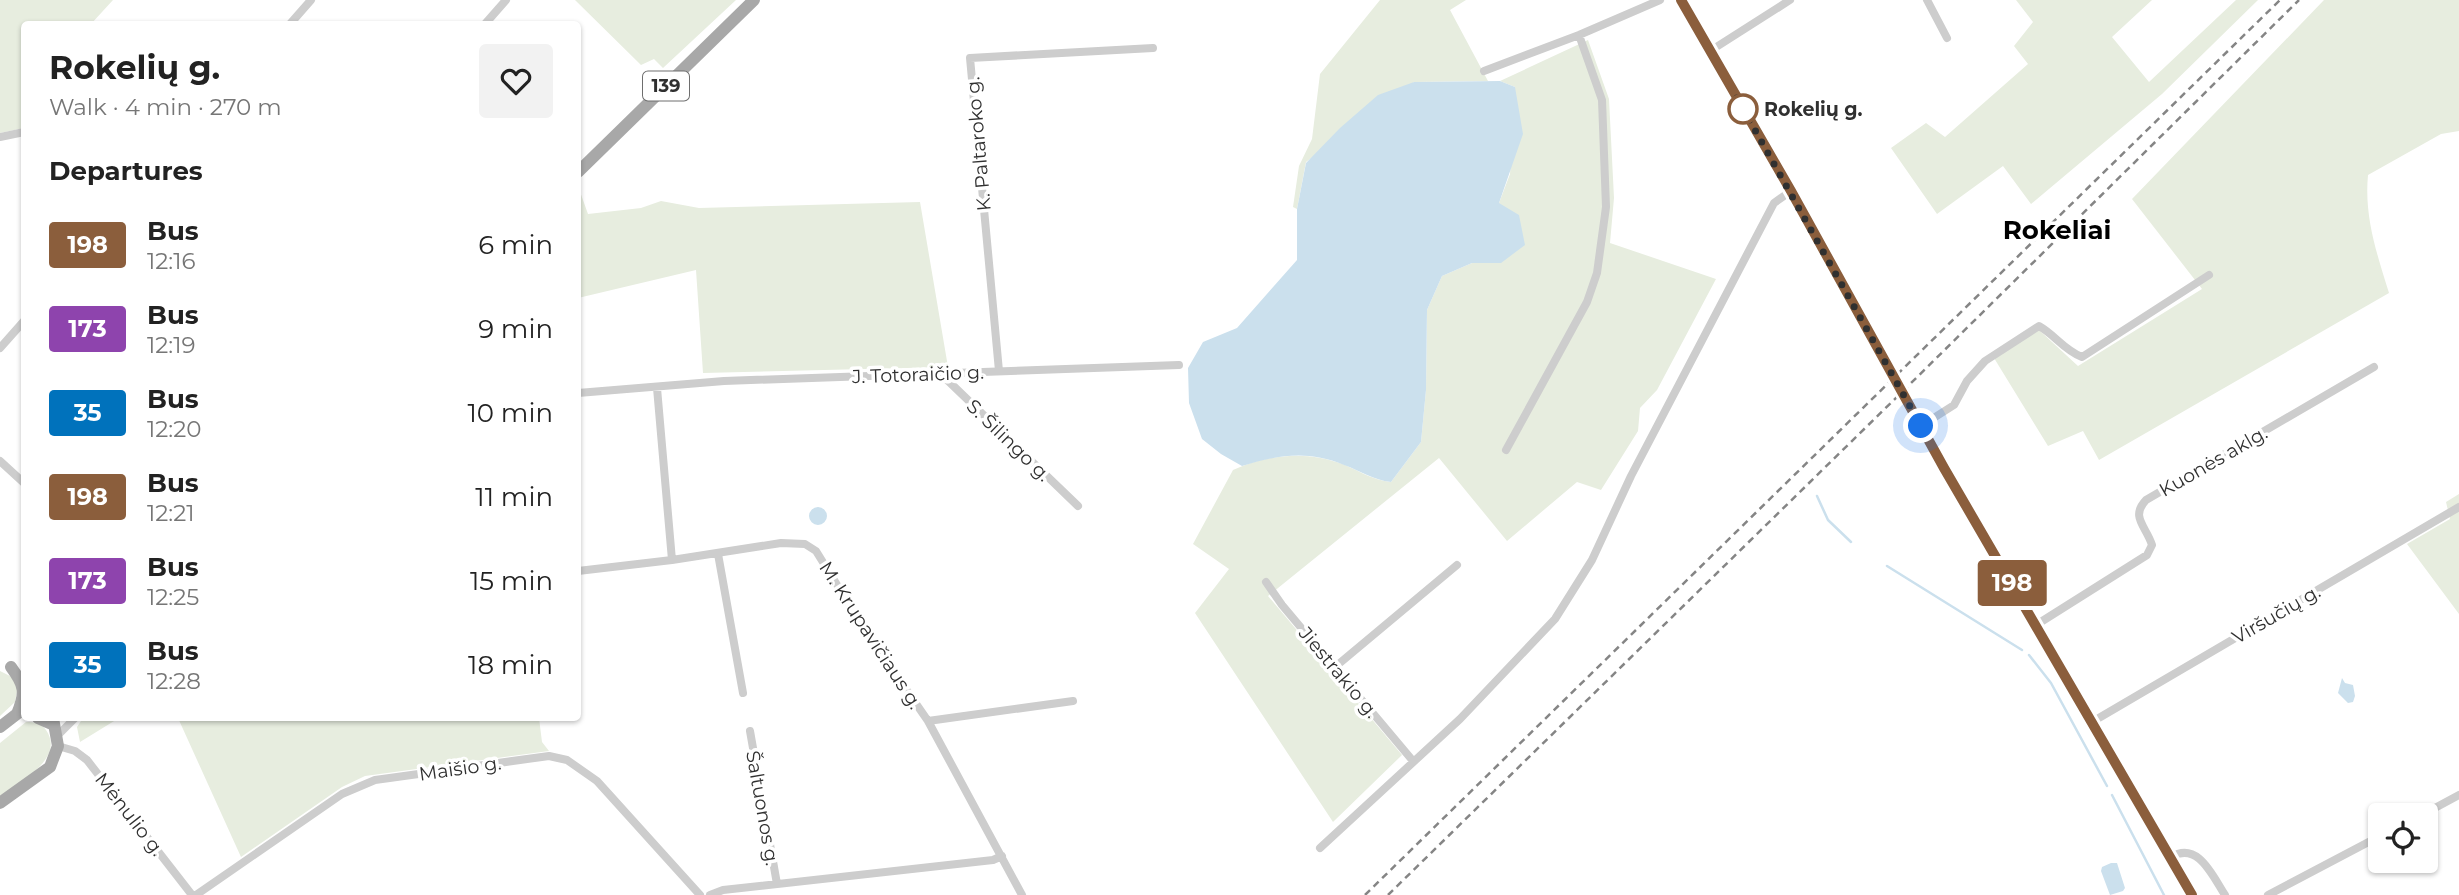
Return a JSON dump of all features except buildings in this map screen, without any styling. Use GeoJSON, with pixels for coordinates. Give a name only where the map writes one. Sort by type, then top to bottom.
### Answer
{"type":"FeatureCollection","features":[{"type":"Feature","properties":{"kind":"main road","name":"139"},"geometry":{"type":"LineString","coordinates":[[581,169],[754,0]]}},
{"type":"Feature","properties":{"kind":"main road"},"geometry":{"type":"LineString","coordinates":[[1681,0],[1921,426],[2192,895]]}},
{"type":"Feature","properties":{"kind":"main road"},"geometry":{"type":"LineString","coordinates":[[5,665],[21,680]]}},
{"type":"Feature","properties":{"kind":"main road"},"geometry":{"type":"LineString","coordinates":[[3,725],[21,714]]}},
{"type":"Feature","properties":{"kind":"main road"},"geometry":{"type":"LineString","coordinates":[[0,803],[50,767],[56,731]]}},
{"type":"Feature","properties":{"kind":"street"},"geometry":{"type":"LineString","coordinates":[[293,21],[312,0]]}},
{"type":"Feature","properties":{"kind":"street"},"geometry":{"type":"LineString","coordinates":[[488,21],[506,0]]}},
{"type":"Feature","properties":{"kind":"street"},"geometry":{"type":"LineString","coordinates":[[1484,71],[1579,35],[1660,0]]}},
{"type":"Feature","properties":{"kind":"street"},"geometry":{"type":"LineString","coordinates":[[1710,51],[1790,0]]}},
{"type":"Feature","properties":{"kind":"street"},"geometry":{"type":"LineString","coordinates":[[1927,0],[1947,38]]}},
{"type":"Feature","properties":{"kind":"street"},"geometry":{"type":"LineString","coordinates":[[1506,450],[1587,302],[1597,273],[1606,207],[1602,100],[1579,35]]}},
{"type":"Feature","properties":{"kind":"street","name":"K. Paltaroko g."},"geometry":{"type":"LineString","coordinates":[[999,371],[970,58],[1153,48]]}},
{"type":"Feature","properties":{"kind":"street"},"geometry":{"type":"LineString","coordinates":[[0,137],[21,133]]}},
{"type":"Feature","properties":{"kind":"street"},"geometry":{"type":"LineString","coordinates":[[1320,848],[1460,719],[1555,619],[1592,560],[1631,476],[1774,203],[1791,191]]}},
{"type":"Feature","properties":{"kind":"street"},"geometry":{"type":"LineString","coordinates":[[1921,426],[1954,405],[1967,381],[1985,360],[2039,326],[2048,331],[2068,352],[2082,357],[2209,275]]}},
{"type":"Feature","properties":{"kind":"street"},"geometry":{"type":"LineString","coordinates":[[0,348],[21,324]]}},
{"type":"Feature","properties":{"kind":"street","name":"J. Totoraičio g."},"geometry":{"type":"LineString","coordinates":[[581,393],[724,381],[1179,365]]}},
{"type":"Feature","properties":{"kind":"street","name":"Kuonės aklg."},"geometry":{"type":"LineString","coordinates":[[2036,625],[2147,555],[2152,544],[2138,516],[2139,508],[2147,500],[2374,367]]}},
{"type":"Feature","properties":{"kind":"street","name":"S. Šilingo g."},"geometry":{"type":"LineString","coordinates":[[941,374],[1077,506]]}},
{"type":"Feature","properties":{"kind":"street"},"geometry":{"type":"LineString","coordinates":[[657,388],[672,560]]}},
{"type":"Feature","properties":{"kind":"street"},"geometry":{"type":"LineString","coordinates":[[0,461],[21,480]]}},
{"type":"Feature","properties":{"kind":"street","name":"Viršučių g."},"geometry":{"type":"LineString","coordinates":[[2092,722],[2459,507]]}},
{"type":"Feature","properties":{"kind":"street","name":"M. Krupavičiaus g."},"geometry":{"type":"LineString","coordinates":[[581,571],[718,554],[782,543],[805,544],[816,551],[867,634],[928,721],[1022,895]]}},
{"type":"Feature","properties":{"kind":"street"},"geometry":{"type":"LineString","coordinates":[[718,554],[743,692]]}},
{"type":"Feature","properties":{"kind":"street"},"geometry":{"type":"LineString","coordinates":[[1335,667],[1457,565]]}},
{"type":"Feature","properties":{"kind":"street","name":"Jiestrakio g."},"geometry":{"type":"LineString","coordinates":[[1266,582],[1282,605],[1413,761]]}},
{"type":"Feature","properties":{"kind":"street"},"geometry":{"type":"LineString","coordinates":[[928,721],[1073,701]]}},
{"type":"Feature","properties":{"kind":"street"},"geometry":{"type":"LineString","coordinates":[[56,731],[71,721]]}},
{"type":"Feature","properties":{"kind":"street","name":"Mėnulio g."},"geometry":{"type":"LineString","coordinates":[[56,731],[87,760],[194,895]]}},
{"type":"Feature","properties":{"kind":"street","name":"Šaltuonos g."},"geometry":{"type":"LineString","coordinates":[[750,732],[777,884]]}},
{"type":"Feature","properties":{"kind":"street","name":"Maišio g."},"geometry":{"type":"LineString","coordinates":[[194,895],[358,785],[374,780],[549,757],[568,760],[597,781],[700,895]]}},
{"type":"Feature","properties":{"kind":"street"},"geometry":{"type":"LineString","coordinates":[[2438,806],[2459,795]]}},
{"type":"Feature","properties":{"kind":"street"},"geometry":{"type":"LineString","coordinates":[[2268,895],[2368,842]]}},
{"type":"Feature","properties":{"kind":"street"},"geometry":{"type":"LineString","coordinates":[[2171,857],[2180,852],[2193,854],[2203,862],[2225,895]]}},
{"type":"Feature","properties":{"kind":"street"},"geometry":{"type":"LineString","coordinates":[[710,895],[723,890],[993,860],[1002,856]]}},
{"type":"Feature","properties":{"kind":"shaded area"},"geometry":{"type":"Polygon","coordinates":[[[0,0],[113,0],[94,21],[21,21],[21,129],[0,133],[0,0]]]}},
{"type":"Feature","properties":{"kind":"shaded area"},"geometry":{"type":"Polygon","coordinates":[[[575,0],[736,0],[663,68],[654,59],[641,65],[575,0]]]}},
{"type":"Feature","properties":{"kind":"shaded area"},"geometry":{"type":"Polygon","coordinates":[[[1380,0],[1466,0],[1450,10],[1488,81],[1414,82],[1306,162],[1297,209],[1293,207],[1299,166],[1312,139],[1320,74],[1380,0]]]}},
{"type":"Feature","properties":{"kind":"shaded area"},"geometry":{"type":"Polygon","coordinates":[[[2016,0],[2152,0],[2112,37],[2149,82],[2236,0],[2258,0],[2162,94],[2031,204],[2003,166],[1937,214],[1891,148],[1926,123],[1945,137],[2028,64],[2014,46],[2033,22],[2016,0]]]}},
{"type":"Feature","properties":{"kind":"shaded area"},"geometry":{"type":"Polygon","coordinates":[[[2324,0],[2459,0],[2459,131],[2441,134],[2368,175],[2370,221],[2389,293],[2099,460],[2083,431],[2048,446],[1994,358],[2039,330],[2078,366],[2202,289],[2132,199],[2324,0]]]}},
{"type":"Feature","properties":{"kind":"shaded area"},"geometry":{"type":"Polygon","coordinates":[[[1588,40],[1609,99],[1614,198],[1610,243],[1716,279],[1657,390],[1640,408],[1638,431],[1601,490],[1577,482],[1507,541],[1439,458],[1268,596],[1402,755],[1333,822],[1195,613],[1229,569],[1193,544],[1233,470],[1260,460],[1288,456],[1317,457],[1391,482],[1421,442],[1426,390],[1427,310],[1442,276],[1472,263],[1501,262],[1499,203],[1510,174],[1515,87],[1500,81],[1588,40]]]}},
{"type":"Feature","properties":{"kind":"shaded area"},"geometry":{"type":"Polygon","coordinates":[[[581,194],[588,214],[641,208],[661,201],[699,208],[920,202],[948,367],[703,373],[696,270],[581,297],[581,194]]]}},
{"type":"Feature","properties":{"kind":"shaded area"},"geometry":{"type":"Polygon","coordinates":[[[2459,494],[2459,614],[2407,544],[2450,519],[2446,502],[2459,494]]]}},
{"type":"Feature","properties":{"kind":"shaded area"},"geometry":{"type":"Polygon","coordinates":[[[0,671],[12,677],[18,686],[15,702],[0,716],[0,671]]]}},
{"type":"Feature","properties":{"kind":"shaded area"},"geometry":{"type":"Polygon","coordinates":[[[81,721],[114,721],[80,742],[77,727],[81,721]]]}},
{"type":"Feature","properties":{"kind":"shaded area"},"geometry":{"type":"Polygon","coordinates":[[[179,721],[539,721],[542,742],[549,751],[365,776],[342,787],[241,857],[179,721]]]}},
{"type":"Feature","properties":{"kind":"shaded area"},"geometry":{"type":"Polygon","coordinates":[[[26,722],[38,723],[44,728],[51,741],[50,751],[37,769],[0,796],[0,743],[26,722]]]}},
{"type":"Feature","properties":{"kind":"water"},"geometry":{"type":"Polygon","coordinates":[[[1500,81],[1515,87],[1523,134],[1499,203],[1519,215],[1525,245],[1501,263],[1472,263],[1442,276],[1427,310],[1426,390],[1421,442],[1391,482],[1318,457],[1281,457],[1242,466],[1221,454],[1202,439],[1189,403],[1188,368],[1203,342],[1237,328],[1297,260],[1297,209],[1306,163],[1340,128],[1378,95],[1414,82],[1500,81]]]}},
{"type":"Feature","properties":{"kind":"water"},"geometry":{"type":"Polygon","coordinates":[[[818,507],[824,510],[827,516],[824,522],[818,525],[812,522],[809,516],[812,510],[818,507]]]}},
{"type":"Feature","properties":{"kind":"water"},"geometry":{"type":"Polygon","coordinates":[[[2342,678],[2345,683],[2353,685],[2353,702],[2348,703],[2338,693],[2342,678]]]}},
{"type":"Feature","properties":{"kind":"water"},"geometry":{"type":"Polygon","coordinates":[[[2117,863],[2125,888],[2110,895],[2101,871],[2102,867],[2117,863]]]}},
{"type":"Feature","properties":{"kind":"waterway"},"geometry":{"type":"LineString","coordinates":[[1817,496],[1828,520],[1851,542]]}},
{"type":"Feature","properties":{"kind":"waterway"},"geometry":{"type":"LineString","coordinates":[[1887,566],[2022,650]]}},
{"type":"Feature","properties":{"kind":"waterway"},"geometry":{"type":"LineString","coordinates":[[2029,655],[2051,683],[2107,786]]}},
{"type":"Feature","properties":{"kind":"waterway"},"geometry":{"type":"LineString","coordinates":[[2112,795],[2164,895]]}},
{"type":"Feature","properties":{"kind":"railway"},"geometry":{"type":"LineString","coordinates":[[1365,895],[2280,0]]}},
{"type":"Feature","properties":{"kind":"railway"},"geometry":{"type":"LineString","coordinates":[[1388,895],[2299,0]]}},
{"type":"Feature","properties":{"kind":"bus line","name":"198"},"geometry":{"type":"LineString","coordinates":[[1681,0],[1791,191],[1944,468],[2192,895]]}},
{"type":"Feature","properties":{"kind":"place","name":"Rokelių g."},"geometry":{"type":"Point","coordinates":[1743,109]}},
{"type":"Feature","properties":{"kind":"district","name":"Rokeliai"},"geometry":{"type":"Point","coordinates":[2057,230]}},
{"type":"Feature","properties":{"kind":"route"},"geometry":{"type":"LineString","coordinates":[[1743,109],[1737,98],[1921,426]]}}]}
